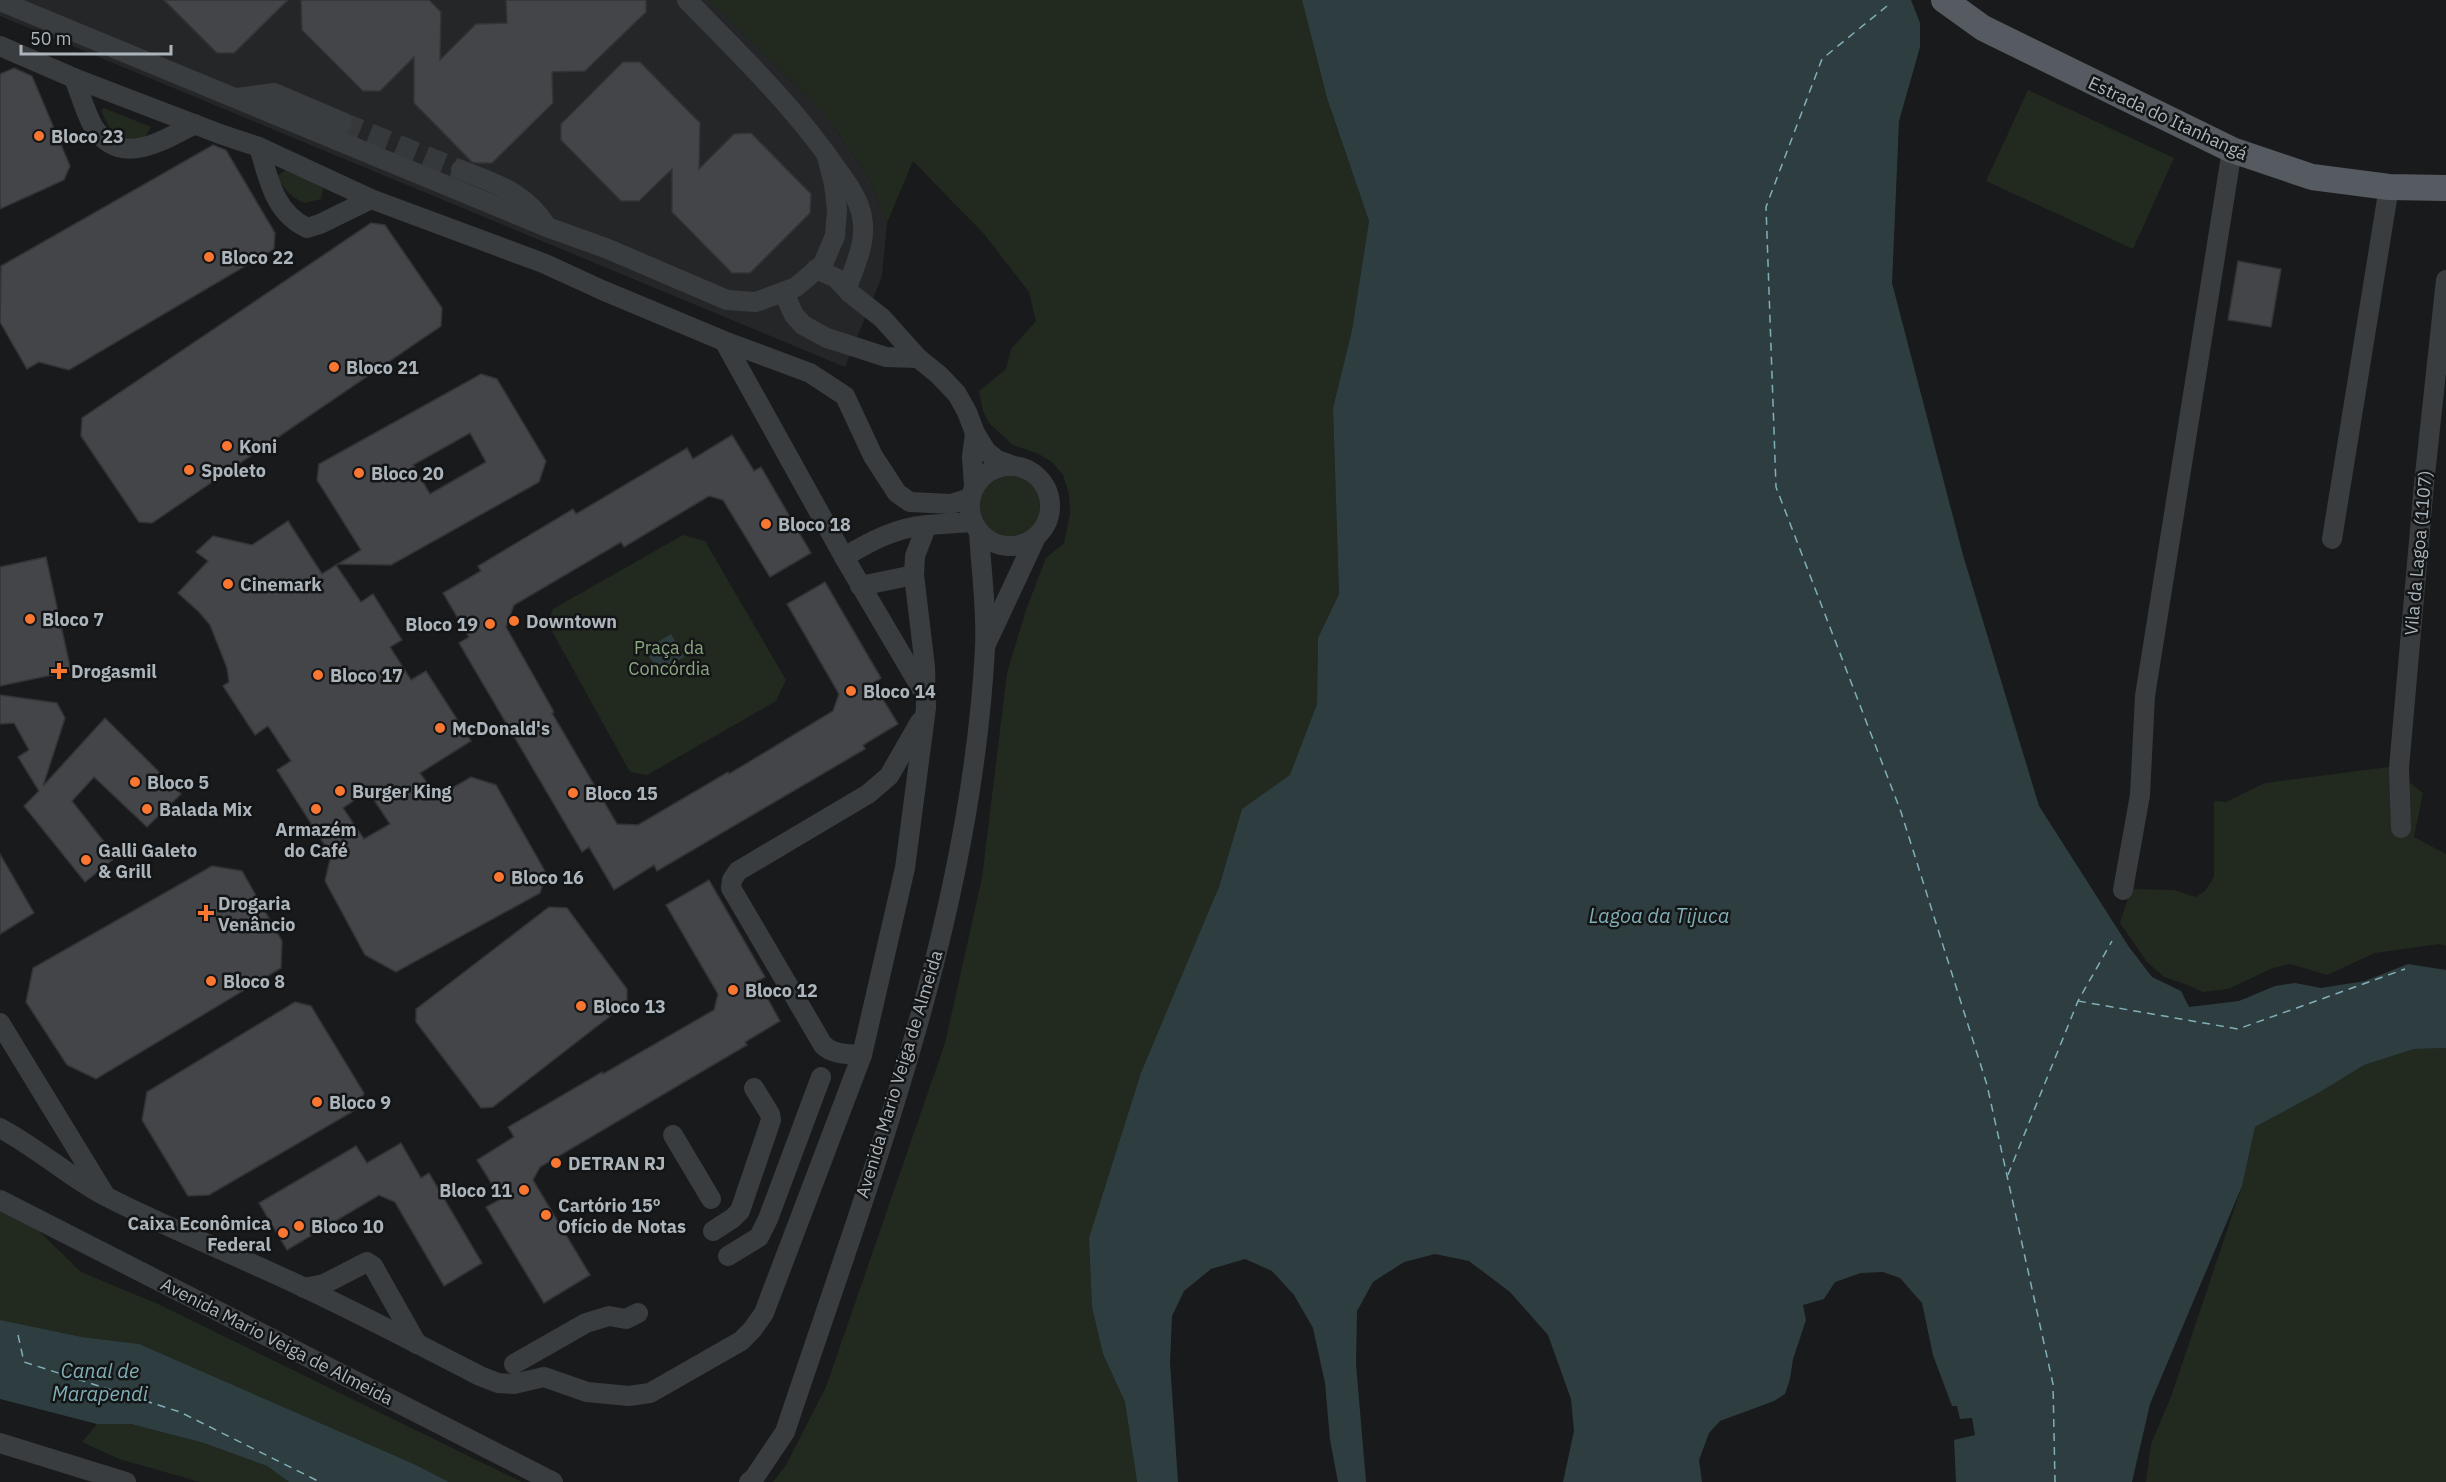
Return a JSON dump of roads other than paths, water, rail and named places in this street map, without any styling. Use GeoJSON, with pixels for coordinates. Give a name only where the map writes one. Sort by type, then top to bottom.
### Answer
{"type":"FeatureCollection","features":[{"type":"Feature","properties":{"kind":"main road","name":"Estrada do Itanhangá"},"geometry":{"type":"LineString","coordinates":[[1944,0],[1983,28],[2232,150],[2312,177],[2389,186],[2446,188]]}},
{"type":"Feature","properties":{"kind":"street"},"geometry":{"type":"LineString","coordinates":[[687,0],[784,101],[826,153],[857,202],[864,233],[847,288],[850,293]]}},
{"type":"Feature","properties":{"kind":"street"},"geometry":{"type":"LineString","coordinates":[[0,1],[547,227],[608,249],[727,300],[756,302],[784,293],[796,287],[823,264],[835,236],[837,210],[834,184],[826,153]]}},
{"type":"Feature","properties":{"kind":"street"},"geometry":{"type":"LineString","coordinates":[[0,46],[74,78],[259,147],[370,199],[543,263],[602,290],[810,373],[845,396],[873,456],[897,493],[910,502],[951,504],[972,492],[989,471],[1011,465]]}},
{"type":"Feature","properties":{"kind":"street"},"geometry":{"type":"LineString","coordinates":[[74,78],[93,125],[108,144],[125,150],[153,145],[195,124]]}},
{"type":"Feature","properties":{"kind":"street"},"geometry":{"type":"LineString","coordinates":[[237,98],[274,93],[342,122]]}},
{"type":"Feature","properties":{"kind":"street"},"geometry":{"type":"LineString","coordinates":[[259,147],[280,207],[292,221],[308,228],[370,199]]}},
{"type":"Feature","properties":{"kind":"street"},"geometry":{"type":"LineString","coordinates":[[2123,890],[2140,795],[2145,696],[2232,150]]}},
{"type":"Feature","properties":{"kind":"street"},"geometry":{"type":"LineString","coordinates":[[461,170],[510,190],[529,203],[547,227]]}},
{"type":"Feature","properties":{"kind":"street"},"geometry":{"type":"LineString","coordinates":[[2332,539],[2389,186]]}},
{"type":"Feature","properties":{"kind":"street"},"geometry":{"type":"LineString","coordinates":[[816,269],[836,278],[850,293],[882,318],[918,358],[957,394],[986,451],[997,460],[1024,468],[1036,475],[1045,486],[1050,499],[1050,513],[1045,526],[1036,537],[1026,543],[1013,546],[1000,545],[988,540],[976,527],[969,510],[975,433]]}},
{"type":"Feature","properties":{"kind":"street","name":"Vila da Lagoa (1107)"},"geometry":{"type":"LineString","coordinates":[[2401,828],[2400,757],[2424,484],[2446,280]]}},
{"type":"Feature","properties":{"kind":"street"},"geometry":{"type":"LineString","coordinates":[[784,293],[794,315],[803,325],[827,338],[886,357],[918,358]]}},
{"type":"Feature","properties":{"kind":"street"},"geometry":{"type":"LineString","coordinates":[[724,340],[925,705]]}},
{"type":"Feature","properties":{"kind":"street"},"geometry":{"type":"LineString","coordinates":[[844,557],[897,530],[927,525],[976,527]]}},
{"type":"Feature","properties":{"kind":"street"},"geometry":{"type":"LineString","coordinates":[[0,1128],[47,1157],[77,1180],[106,1196],[183,1234],[304,1288],[498,1383],[514,1384],[544,1377],[587,1392],[629,1396],[650,1393],[731,1348],[752,1330],[764,1313],[862,1055],[905,868],[925,705],[925,667],[914,575],[915,556],[927,525]]}},
{"type":"Feature","properties":{"kind":"street","name":"Avenida Mario Veiga de Almeida"},"geometry":{"type":"LineString","coordinates":[[749,1482],[785,1432],[897,1094],[928,986],[953,879],[973,763],[985,646],[976,527]]}},
{"type":"Feature","properties":{"kind":"street","name":"Avenida Mario Veiga de Almeida"},"geometry":{"type":"LineString","coordinates":[[985,646],[1036,537]]}},
{"type":"Feature","properties":{"kind":"street"},"geometry":{"type":"LineString","coordinates":[[860,585],[914,575]]}},
{"type":"Feature","properties":{"kind":"street"},"geometry":{"type":"LineString","coordinates":[[862,1055],[839,1054],[823,1045],[741,908],[731,888],[732,880],[738,871],[868,794],[889,776],[925,705]]}},
{"type":"Feature","properties":{"kind":"street"},"geometry":{"type":"LineString","coordinates":[[0,1023],[106,1196]]}},
{"type":"Feature","properties":{"kind":"street"},"geometry":{"type":"LineString","coordinates":[[728,1256],[759,1237],[768,1219],[821,1077]]}},
{"type":"Feature","properties":{"kind":"street"},"geometry":{"type":"LineString","coordinates":[[713,1230],[740,1211],[771,1120],[770,1114],[754,1088]]}},
{"type":"Feature","properties":{"kind":"street"},"geometry":{"type":"LineString","coordinates":[[673,1135],[711,1199]]}},
{"type":"Feature","properties":{"kind":"street","name":"Avenida Mario Veiga de Almeida"},"geometry":{"type":"LineString","coordinates":[[0,1200],[553,1482]]}},
{"type":"Feature","properties":{"kind":"street"},"geometry":{"type":"LineString","coordinates":[[304,1288],[324,1284],[367,1262],[373,1266],[417,1344]]}},
{"type":"Feature","properties":{"kind":"street"},"geometry":{"type":"LineString","coordinates":[[514,1364],[586,1323],[609,1316],[626,1319],[638,1312]]}},
{"type":"Feature","properties":{"kind":"street"},"geometry":{"type":"LineString","coordinates":[[0,1443],[126,1482]]}},
{"type":"Feature","properties":{"kind":"water","name":"Lagoa da Tijuca"},"geometry":{"type":"Polygon","coordinates":[[[1302,0],[1911,0],[1920,23],[1920,47],[1899,121],[1892,283],[1963,555],[2039,806],[2129,947],[2152,977],[2181,991],[2189,1007],[2239,1001],[2275,986],[2295,983],[2321,988],[2365,981],[2408,964],[2446,970],[2446,1048],[2414,1049],[2364,1065],[2255,1127],[2242,1186],[2150,1404],[2132,1482],[1956,1482],[1954,1440],[1975,1435],[1972,1418],[1960,1419],[1957,1406],[1952,1406],[1933,1355],[1922,1303],[1900,1278],[1883,1272],[1861,1273],[1835,1282],[1824,1299],[1803,1305],[1806,1320],[1793,1359],[1785,1394],[1774,1401],[1720,1421],[1709,1433],[1699,1460],[1702,1482],[1563,1482],[1574,1431],[1571,1399],[1548,1335],[1510,1292],[1469,1261],[1435,1254],[1404,1262],[1373,1282],[1357,1311],[1356,1364],[1366,1482],[1338,1482],[1330,1440],[1325,1383],[1313,1328],[1294,1295],[1272,1271],[1245,1259],[1211,1269],[1184,1291],[1172,1316],[1170,1362],[1178,1482],[1137,1482],[1125,1402],[1103,1354],[1092,1307],[1089,1238],[1141,1073],[1219,887],[1242,809],[1290,775],[1317,704],[1318,638],[1339,594],[1333,408],[1352,330],[1369,221],[1327,98],[1302,0]]]}},
{"type":"Feature","properties":{"kind":"water"},"geometry":{"type":"Polygon","coordinates":[[[671,634],[684,657],[659,672],[645,650],[671,634]]]}},
{"type":"Feature","properties":{"kind":"water","name":"Canal de Marapendi"},"geometry":{"type":"Polygon","coordinates":[[[0,1320],[82,1337],[139,1344],[414,1464],[449,1482],[289,1482],[267,1466],[204,1443],[131,1424],[97,1424],[0,1399],[0,1320]]]}},
{"type":"Feature","properties":{"kind":"tunnel"},"geometry":{"type":"LineString","coordinates":[[342,122],[461,170]]}},
{"type":"Feature","properties":{"kind":"place","name":"Bloco 23"},"geometry":{"type":"Point","coordinates":[39,136]}},
{"type":"Feature","properties":{"kind":"place","name":"Bloco 22"},"geometry":{"type":"Point","coordinates":[209,257]}},
{"type":"Feature","properties":{"kind":"place","name":"Bloco 21"},"geometry":{"type":"Point","coordinates":[334,367]}},
{"type":"Feature","properties":{"kind":"place","name":"Koni"},"geometry":{"type":"Point","coordinates":[227,446]}},
{"type":"Feature","properties":{"kind":"place","name":"Spoleto"},"geometry":{"type":"Point","coordinates":[189,470]}},
{"type":"Feature","properties":{"kind":"place","name":"Bloco 20"},"geometry":{"type":"Point","coordinates":[359,473]}},
{"type":"Feature","properties":{"kind":"place","name":"Bloco 18"},"geometry":{"type":"Point","coordinates":[766,524]}},
{"type":"Feature","properties":{"kind":"place","name":"Cinemark"},"geometry":{"type":"Point","coordinates":[228,584]}},
{"type":"Feature","properties":{"kind":"place","name":"Bloco 7"},"geometry":{"type":"Point","coordinates":[30,619]}},
{"type":"Feature","properties":{"kind":"place","name":"Downtown"},"geometry":{"type":"Point","coordinates":[514,621]}},
{"type":"Feature","properties":{"kind":"place","name":"Bloco 19"},"geometry":{"type":"Point","coordinates":[490,624]}},
{"type":"Feature","properties":{"kind":"place","name":"Drogasmil"},"geometry":{"type":"Point","coordinates":[59,671]}},
{"type":"Feature","properties":{"kind":"place","name":"Bloco 17"},"geometry":{"type":"Point","coordinates":[318,675]}},
{"type":"Feature","properties":{"kind":"place","name":"Bloco 14"},"geometry":{"type":"Point","coordinates":[851,691]}},
{"type":"Feature","properties":{"kind":"place","name":"McDonald's"},"geometry":{"type":"Point","coordinates":[440,728]}},
{"type":"Feature","properties":{"kind":"place","name":"Bloco 5"},"geometry":{"type":"Point","coordinates":[135,782]}},
{"type":"Feature","properties":{"kind":"place","name":"Burger King"},"geometry":{"type":"Point","coordinates":[340,791]}},
{"type":"Feature","properties":{"kind":"place","name":"Bloco 15"},"geometry":{"type":"Point","coordinates":[573,793]}},
{"type":"Feature","properties":{"kind":"place","name":"Balada Mix"},"geometry":{"type":"Point","coordinates":[147,809]}},
{"type":"Feature","properties":{"kind":"place","name":"Armazém do Café"},"geometry":{"type":"Point","coordinates":[316,809]}},
{"type":"Feature","properties":{"kind":"place","name":"Galli Galeto & Grill"},"geometry":{"type":"Point","coordinates":[86,860]}},
{"type":"Feature","properties":{"kind":"place","name":"Bloco 16"},"geometry":{"type":"Point","coordinates":[499,877]}},
{"type":"Feature","properties":{"kind":"place","name":"Drogaria Venâncio"},"geometry":{"type":"Point","coordinates":[206,913]}},
{"type":"Feature","properties":{"kind":"place","name":"Bloco 8"},"geometry":{"type":"Point","coordinates":[211,981]}},
{"type":"Feature","properties":{"kind":"place","name":"Bloco 12"},"geometry":{"type":"Point","coordinates":[733,990]}},
{"type":"Feature","properties":{"kind":"place","name":"Bloco 13"},"geometry":{"type":"Point","coordinates":[581,1006]}},
{"type":"Feature","properties":{"kind":"place","name":"Bloco 9"},"geometry":{"type":"Point","coordinates":[317,1102]}},
{"type":"Feature","properties":{"kind":"place","name":"DETRAN RJ"},"geometry":{"type":"Point","coordinates":[556,1163]}},
{"type":"Feature","properties":{"kind":"place","name":"Bloco 11"},"geometry":{"type":"Point","coordinates":[524,1190]}},
{"type":"Feature","properties":{"kind":"place","name":"Cartório 15º Ofício de Notas"},"geometry":{"type":"Point","coordinates":[546,1215]}},
{"type":"Feature","properties":{"kind":"place","name":"Bloco 10"},"geometry":{"type":"Point","coordinates":[299,1226]}},
{"type":"Feature","properties":{"kind":"place","name":"Caixa Econômica Federal"},"geometry":{"type":"Point","coordinates":[283,1233]}},
{"type":"Feature","properties":{"kind":"park label","name":"Praça da Concórdia"},"geometry":{"type":"Point","coordinates":[669,657]}}]}
